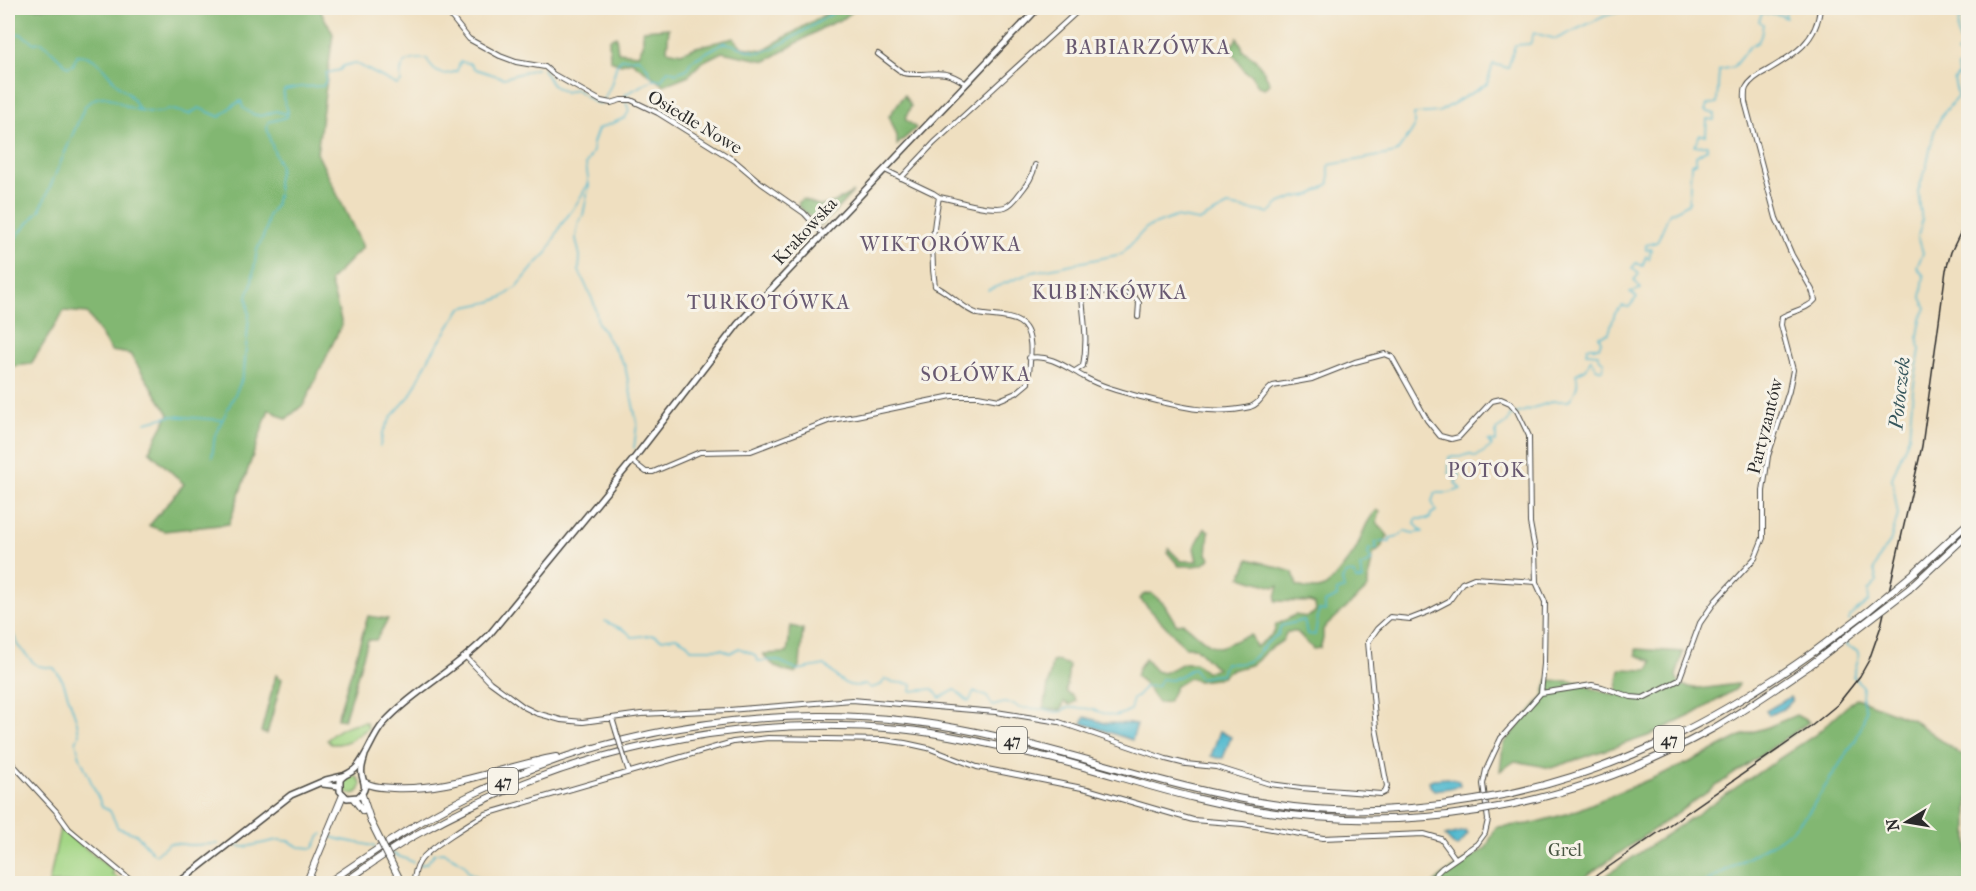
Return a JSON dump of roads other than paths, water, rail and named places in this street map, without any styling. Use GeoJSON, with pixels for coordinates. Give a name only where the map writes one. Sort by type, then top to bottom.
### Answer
{"type":"FeatureCollection","features":[{"type":"Feature","properties":{"kind":"main road","name":"Krakowska"},"geometry":{"type":"LineString","coordinates":[[352,772],[385,722],[466,657],[495,628],[632,460],[738,324],[1038,8]]}},
{"type":"Feature","properties":{"kind":"main road","name":"47"},"geometry":{"type":"LineString","coordinates":[[326,884],[389,840],[434,814],[493,785],[574,754],[645,735],[722,722],[808,716],[874,718],[933,724],[976,731],[1165,782],[1273,804],[1332,809],[1386,810],[1428,807],[1508,794],[1581,776],[1666,741],[1736,704],[1815,651],[1868,611],[1968,523]]}},
{"type":"Feature","properties":{"kind":"main road","name":"47"},"geometry":{"type":"LineString","coordinates":[[342,884],[403,842],[455,814],[532,779],[635,747],[720,732],[817,726],[903,730],[950,736],[1050,758],[1196,798],[1271,813],[1395,820],[1509,805],[1575,789],[1636,767],[1712,729],[1809,666],[1909,589],[1968,534]]}},
{"type":"Feature","properties":{"kind":"main road"},"geometry":{"type":"LineString","coordinates":[[365,754],[362,776],[366,783],[376,787],[406,789],[436,787],[541,760],[574,754]]}},
{"type":"Feature","properties":{"kind":"main road"},"geometry":{"type":"LineString","coordinates":[[177,884],[291,795],[352,772],[362,776]]}},
{"type":"Feature","properties":{"kind":"main road"},"geometry":{"type":"LineString","coordinates":[[306,884],[343,795],[339,786],[343,776]]}},
{"type":"Feature","properties":{"kind":"main road"},"geometry":{"type":"LineString","coordinates":[[316,784],[329,783],[339,786]]}},
{"type":"Feature","properties":{"kind":"main road"},"geometry":{"type":"LineString","coordinates":[[365,811],[362,795],[366,783]]}},
{"type":"Feature","properties":{"kind":"main road"},"geometry":{"type":"LineString","coordinates":[[343,795],[354,799],[365,811],[402,884]]}},
{"type":"Feature","properties":{"kind":"main road"},"geometry":{"type":"LineString","coordinates":[[354,799],[362,795]]}},
{"type":"Feature","properties":{"kind":"main road"},"geometry":{"type":"LineString","coordinates":[[346,884],[353,876]]}},
{"type":"Feature","properties":{"kind":"street"},"geometry":{"type":"LineString","coordinates":[[901,178],[934,143],[1081,8]]}},
{"type":"Feature","properties":{"kind":"street","name":"Partyzantów"},"geometry":{"type":"LineString","coordinates":[[1541,693],[1592,686],[1643,698],[1679,680],[1700,623],[1716,600],[1755,558],[1760,548],[1763,538],[1763,491],[1768,456],[1789,391],[1792,370],[1781,325],[1782,316],[1811,305],[1815,300],[1776,218],[1745,93],[1746,87],[1753,80],[1781,63],[1815,33],[1820,8]]}},
{"type":"Feature","properties":{"kind":"street","name":"Osiedle Nowe"},"geometry":{"type":"LineString","coordinates":[[449,14],[469,39],[500,57],[545,67],[553,74],[601,101],[611,103],[625,99],[635,101],[658,113],[735,161],[761,183],[804,213],[823,234]]}},
{"type":"Feature","properties":{"kind":"street"},"geometry":{"type":"LineString","coordinates":[[878,54],[903,73],[938,72],[949,74],[966,84]]}},
{"type":"Feature","properties":{"kind":"street"},"geometry":{"type":"LineString","coordinates":[[884,170],[939,197],[995,210],[1006,208],[1015,200],[1033,176],[1035,165]]}},
{"type":"Feature","properties":{"kind":"street"},"geometry":{"type":"LineString","coordinates":[[632,460],[646,472],[653,472],[700,452],[750,451],[831,420],[952,396],[978,396],[999,400],[1006,398],[1028,383],[1029,333],[1018,321],[977,313],[965,308],[957,299],[935,286],[932,267],[933,233],[939,197]]}},
{"type":"Feature","properties":{"kind":"street"},"geometry":{"type":"LineString","coordinates":[[1075,371],[1083,366],[1086,353],[1083,294],[1122,292],[1132,295],[1139,303],[1138,317]]}},
{"type":"Feature","properties":{"kind":"street"},"geometry":{"type":"LineString","coordinates":[[1029,358],[1045,358],[1060,363],[1110,389],[1194,410],[1214,410],[1250,406],[1260,402],[1269,388],[1273,386],[1312,379],[1354,362],[1385,354],[1392,357],[1427,420],[1440,436],[1451,439],[1460,437],[1492,401],[1501,399],[1517,411],[1529,436],[1530,523],[1535,550],[1536,582],[1545,602],[1541,693],[1497,744],[1484,780],[1488,816],[1485,833],[1477,844],[1455,858],[1426,884]]}},
{"type":"Feature","properties":{"kind":"street"},"geometry":{"type":"LineString","coordinates":[[466,657],[490,682],[513,700],[536,713],[573,722],[641,714],[729,710],[852,700],[996,712],[1059,722],[1166,759],[1216,767],[1270,784],[1381,794],[1385,792],[1387,786],[1376,728],[1368,650],[1368,642],[1377,628],[1390,617],[1410,619],[1428,612],[1449,601],[1462,583],[1474,578],[1536,582]]}},
{"type":"Feature","properties":{"kind":"street"},"geometry":{"type":"LineString","coordinates":[[612,717],[628,772]]}},
{"type":"Feature","properties":{"kind":"street"},"geometry":{"type":"LineString","coordinates":[[414,884],[415,872],[421,858],[473,821],[497,810],[713,747],[748,739],[768,738],[884,740],[928,748],[977,767],[1087,789],[1193,820],[1243,824],[1323,838],[1424,834],[1441,839],[1455,858]]}},
{"type":"Feature","properties":{"kind":"street"},"geometry":{"type":"LineString","coordinates":[[8,759],[56,811],[69,829],[135,884]]}},
{"type":"Feature","properties":{"kind":"water"},"geometry":{"type":"Polygon","coordinates":[[[1790,697],[1792,701],[1783,709],[1769,715],[1766,711],[1790,697]]]}},
{"type":"Feature","properties":{"kind":"water"},"geometry":{"type":"Polygon","coordinates":[[[1085,717],[1105,723],[1137,724],[1132,740],[1082,723],[1085,717]]]}},
{"type":"Feature","properties":{"kind":"water"},"geometry":{"type":"Polygon","coordinates":[[[1220,731],[1231,737],[1223,758],[1211,756],[1220,731]]]}},
{"type":"Feature","properties":{"kind":"water"},"geometry":{"type":"Polygon","coordinates":[[[1448,778],[1459,781],[1460,785],[1434,790],[1430,786],[1429,781],[1433,779],[1448,778]]]}},
{"type":"Feature","properties":{"kind":"water"},"geometry":{"type":"Polygon","coordinates":[[[1465,831],[1468,834],[1458,846],[1455,846],[1445,836],[1465,831]]]}},
{"type":"Feature","properties":{"kind":"waterway"},"geometry":{"type":"LineString","coordinates":[[653,78],[661,80],[668,70],[676,73],[687,69],[691,61],[723,43],[754,52],[766,50],[788,40],[841,8]]}},
{"type":"Feature","properties":{"kind":"waterway"},"geometry":{"type":"LineString","coordinates":[[988,290],[1033,272],[1122,254],[1146,228],[1175,217],[1199,221],[1228,206],[1269,213],[1280,203],[1296,197],[1311,195],[1329,184],[1329,165],[1396,153],[1414,128],[1414,114],[1439,112],[1487,84],[1493,64],[1508,68],[1515,45],[1530,44],[1534,33],[1556,39],[1605,16],[1619,12],[1621,8]]}},
{"type":"Feature","properties":{"kind":"waterway"},"geometry":{"type":"LineString","coordinates":[[605,621],[626,631],[632,637],[654,635],[661,639],[676,637],[687,643],[691,649],[722,649],[730,653],[739,648],[755,655],[758,661],[777,660],[798,670],[825,665],[842,682],[852,686],[865,684],[871,688],[881,685],[885,679],[912,684],[911,691],[933,689],[940,698],[955,690],[969,702],[974,691],[987,697],[993,706],[1003,703],[1014,704],[1019,708],[1055,712],[1061,712],[1066,708],[1084,708],[1112,716],[1130,710],[1133,699],[1144,687],[1157,686],[1161,679],[1172,680],[1194,668],[1199,678],[1221,674],[1225,663],[1245,662],[1251,659],[1264,645],[1278,635],[1281,626],[1304,620],[1307,634],[1315,635],[1319,610],[1325,611],[1325,603],[1337,596],[1337,591],[1344,589],[1342,580],[1347,573],[1354,574],[1356,580],[1363,580],[1360,567],[1372,561],[1368,555],[1369,549],[1377,549],[1375,542],[1390,542],[1390,538],[1399,536],[1405,531],[1423,532],[1415,524],[1416,519],[1430,519],[1431,514],[1436,511],[1432,501],[1435,493],[1449,493],[1461,489],[1455,483],[1460,475],[1449,473],[1449,457],[1469,454],[1476,457],[1492,446],[1488,441],[1496,442],[1496,430],[1508,422],[1510,416],[1554,401],[1569,401],[1577,385],[1576,374],[1586,369],[1591,359],[1596,368],[1602,370],[1604,362],[1598,354],[1586,353],[1587,347],[1599,347],[1601,341],[1599,336],[1609,333],[1615,313],[1622,306],[1629,307],[1637,297],[1630,292],[1641,289],[1634,280],[1639,274],[1632,268],[1636,263],[1643,266],[1646,256],[1649,259],[1651,249],[1646,250],[1646,245],[1657,242],[1669,214],[1689,203],[1691,164],[1696,162],[1696,156],[1707,149],[1707,145],[1694,146],[1700,135],[1706,135],[1707,119],[1714,120],[1715,114],[1705,111],[1707,105],[1717,103],[1719,70],[1733,67],[1750,46],[1758,42],[1763,24],[1759,21],[1762,13],[1781,15],[1786,18],[1785,8]]}},
{"type":"Feature","properties":{"kind":"waterway","name":"Potoczek"},"geometry":{"type":"LineString","coordinates":[[1849,621],[1850,616],[1869,601],[1868,591],[1877,582],[1874,570],[1890,542],[1898,515],[1892,478],[1909,436],[1913,390],[1920,350],[1918,336],[1926,308],[1921,298],[1924,276],[1917,267],[1923,253],[1918,236],[1922,222],[1918,191],[1934,132],[1942,115],[1958,96],[1954,80],[1958,75],[1957,67],[1964,65],[1957,53],[1963,47],[1958,37],[1958,28],[1965,8]]}},
{"type":"Feature","properties":{"kind":"waterway"},"geometry":{"type":"LineString","coordinates":[[8,34],[21,34],[34,43],[42,42],[68,67],[73,65],[77,55],[96,61],[130,96],[139,110],[158,112],[169,109],[189,114],[199,108],[220,117],[241,101],[243,108],[252,114],[261,116],[276,111],[285,114],[288,111],[283,98],[284,90],[323,86],[326,73],[355,63],[397,85],[401,82],[400,75],[403,66],[415,59],[427,59],[435,71],[443,74],[457,71],[460,62],[469,63],[475,69],[504,78],[538,68]]}},
{"type":"Feature","properties":{"kind":"waterway"},"geometry":{"type":"LineString","coordinates":[[604,99],[621,59],[639,58],[651,76]]}},
{"type":"Feature","properties":{"kind":"waterway"},"geometry":{"type":"LineString","coordinates":[[543,69],[555,87],[565,92],[575,89],[594,102],[602,104]]}},
{"type":"Feature","properties":{"kind":"waterway"},"geometry":{"type":"LineString","coordinates":[[625,98],[626,94],[654,79]]}},
{"type":"Feature","properties":{"kind":"waterway"},"geometry":{"type":"LineString","coordinates":[[8,246],[40,210],[85,106],[99,97],[106,97],[138,110]]}},
{"type":"Feature","properties":{"kind":"waterway"},"geometry":{"type":"LineString","coordinates":[[626,102],[629,111],[625,118],[598,129],[593,151],[586,164],[589,186],[576,239],[580,256],[579,271],[594,303],[598,323],[625,366],[637,424],[634,448]]}},
{"type":"Feature","properties":{"kind":"waterway"},"geometry":{"type":"LineString","coordinates":[[212,457],[215,435],[244,371],[249,315],[247,296],[251,287],[257,250],[266,230],[268,216],[275,206],[278,192],[280,167],[270,140],[268,122],[287,117],[288,111]]}},
{"type":"Feature","properties":{"kind":"waterway"},"geometry":{"type":"LineString","coordinates":[[380,446],[383,432],[392,416],[410,396],[430,356],[461,308],[490,302],[503,297],[517,287],[547,253],[561,225],[588,184]]}},
{"type":"Feature","properties":{"kind":"waterway"},"geometry":{"type":"LineString","coordinates":[[146,422],[171,416],[222,420]]}},
{"type":"Feature","properties":{"kind":"waterway"},"geometry":{"type":"LineString","coordinates":[[8,626],[18,646],[33,662],[38,666],[54,668],[63,681],[77,722],[79,735],[76,742],[80,757],[102,806],[110,811],[118,828],[136,834],[154,854]]}},
{"type":"Feature","properties":{"kind":"waterway","name":"Potoczek"},"geometry":{"type":"LineString","coordinates":[[1702,884],[1780,839],[1793,829],[1808,813],[1856,739],[1866,710],[1862,699],[1863,686],[1853,677],[1859,656],[1857,650],[1846,646],[1846,640]]}},
{"type":"Feature","properties":{"kind":"waterway"},"geometry":{"type":"LineString","coordinates":[[237,846],[245,847],[278,840],[289,841],[299,847],[314,848],[323,834]]}},
{"type":"Feature","properties":{"kind":"waterway"},"geometry":{"type":"LineString","coordinates":[[328,835],[375,847]]}},
{"type":"Feature","properties":{"kind":"waterway"},"geometry":{"type":"LineString","coordinates":[[156,854],[170,843],[218,844]]}},
{"type":"Feature","properties":{"kind":"waterway"},"geometry":{"type":"LineString","coordinates":[[420,865],[427,863],[435,853],[443,852],[465,865],[468,872],[482,879],[484,884]]}},
{"type":"Feature","properties":{"kind":"waterway"},"geometry":{"type":"LineString","coordinates":[[391,853],[413,862]]}},
{"type":"Feature","properties":{"kind":"railway"},"geometry":{"type":"LineString","coordinates":[[1584,884],[1809,728],[1837,705],[1860,676],[1869,660],[1881,626],[1922,446],[1946,270],[1951,252],[1968,217]]}},
{"type":"Feature","properties":{"kind":"district","name":"BABIARZÓWKA"},"geometry":{"type":"Point","coordinates":[1148,47]}},
{"type":"Feature","properties":{"kind":"district","name":"WIKTORÓWKA"},"geometry":{"type":"Point","coordinates":[941,244]}},
{"type":"Feature","properties":{"kind":"district","name":"KUBINKÓWKA"},"geometry":{"type":"Point","coordinates":[1110,292]}},
{"type":"Feature","properties":{"kind":"district","name":"TURKOTÓWKA"},"geometry":{"type":"Point","coordinates":[769,302]}},
{"type":"Feature","properties":{"kind":"district","name":"SOŁÓWKA"},"geometry":{"type":"Point","coordinates":[976,374]}},
{"type":"Feature","properties":{"kind":"district","name":"POTOK"},"geometry":{"type":"Point","coordinates":[1487,470]}},
{"type":"Feature","properties":{"kind":"park label","name":"Grel"},"geometry":{"type":"Point","coordinates":[1565,850]}}]}
